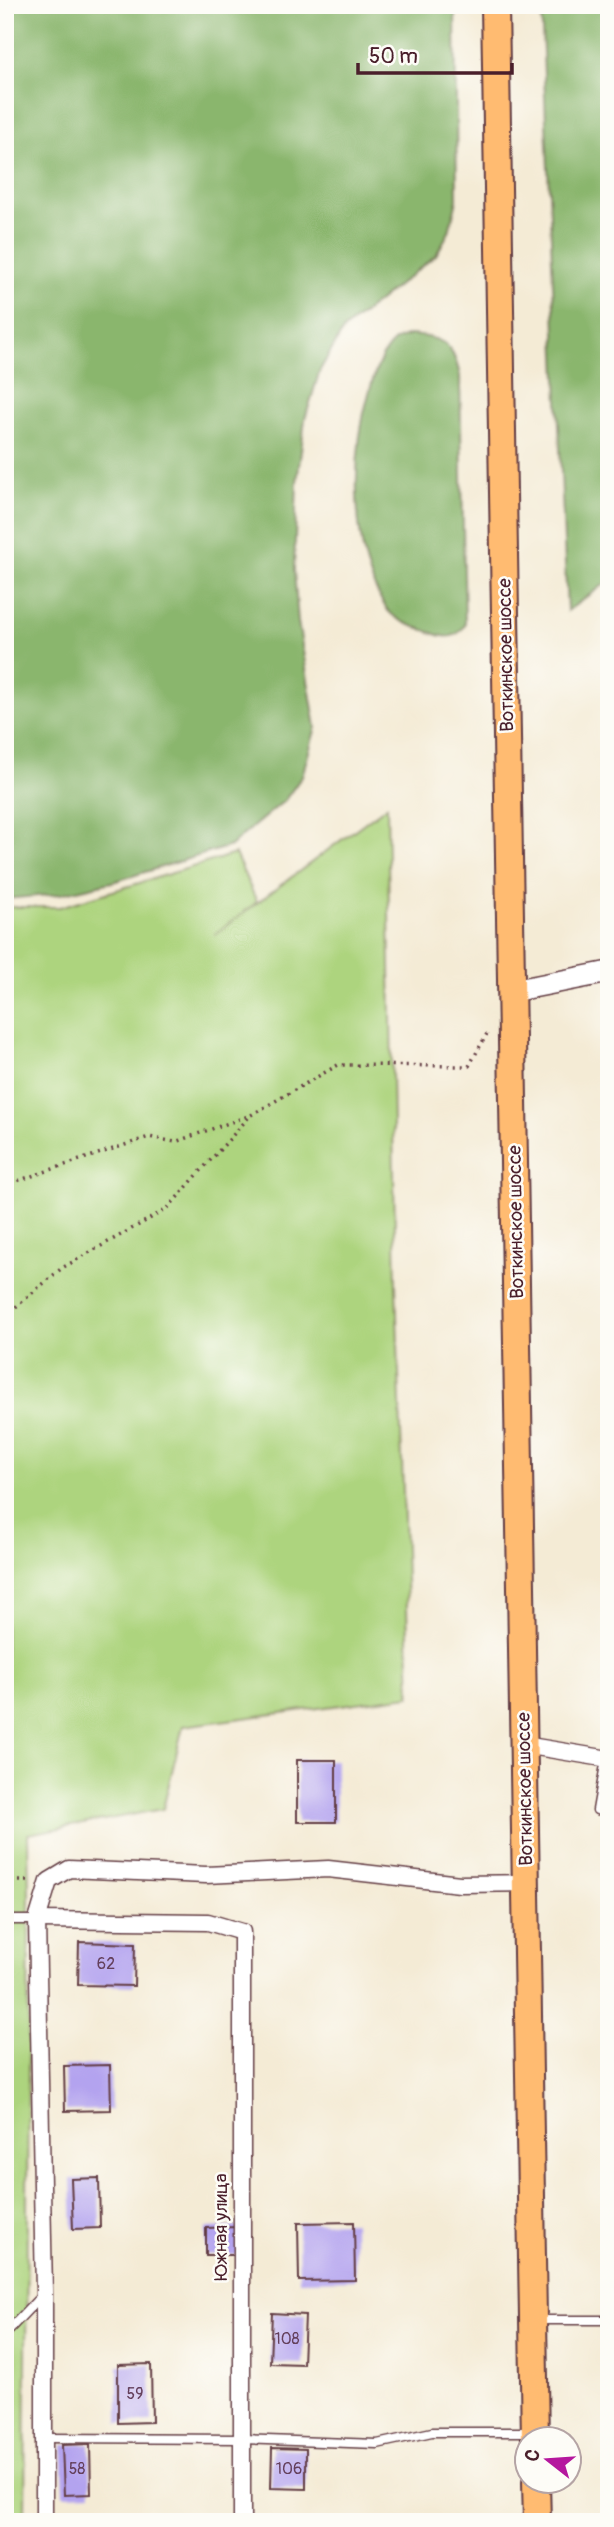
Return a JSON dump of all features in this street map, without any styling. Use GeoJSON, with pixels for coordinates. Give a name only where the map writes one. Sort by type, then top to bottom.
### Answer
{"type":"FeatureCollection","features":[{"type":"Feature","properties":{"kind":"main road","name":"Воткинское шоссе"},"geometry":{"type":"LineString","coordinates":[[495,5],[535,2426]]}},
{"type":"Feature","properties":{"kind":"main road"},"geometry":{"type":"LineString","coordinates":[[536,2496],[537,2522]]}},
{"type":"Feature","properties":{"kind":"street"},"geometry":{"type":"LineString","coordinates":[[512,991],[609,972]]}},
{"type":"Feature","properties":{"kind":"street"},"geometry":{"type":"LineString","coordinates":[[524,1745],[607,1759]]}},
{"type":"Feature","properties":{"kind":"street"},"geometry":{"type":"LineString","coordinates":[[44,2522],[44,2292],[37,1920],[49,1881],[69,1869],[206,1875],[328,1869],[460,1884],[527,1883]]}},
{"type":"Feature","properties":{"kind":"street","name":"Южная улица"},"geometry":{"type":"LineString","coordinates":[[37,1920],[208,1922],[242,1932],[242,2522]]}},
{"type":"Feature","properties":{"kind":"lane"},"geometry":{"type":"LineString","coordinates":[[607,1759],[597,1810],[609,1812]]}},
{"type":"Feature","properties":{"kind":"lane"},"geometry":{"type":"LineString","coordinates":[[5,1920],[37,1920]]}},
{"type":"Feature","properties":{"kind":"lane"},"geometry":{"type":"LineString","coordinates":[[5,2334],[44,2292]]}},
{"type":"Feature","properties":{"kind":"lane"},"geometry":{"type":"LineString","coordinates":[[533,2320],[609,2320]]}},
{"type":"Feature","properties":{"kind":"lane"},"geometry":{"type":"LineString","coordinates":[[45,2438],[242,2439],[377,2444],[432,2432],[512,2435]]}},
{"type":"Feature","properties":{"kind":"path"},"geometry":{"type":"LineString","coordinates":[[5,1185],[149,1137],[175,1142],[250,1115],[338,1065],[469,1066],[494,1023]]}},
{"type":"Feature","properties":{"kind":"path"},"geometry":{"type":"LineString","coordinates":[[5,1316],[62,1268],[167,1209],[250,1115]]}},
{"type":"Feature","properties":{"kind":"path"},"geometry":{"type":"LineString","coordinates":[[5,1881],[49,1881]]}},
{"type":"Feature","properties":{"kind":"green space"},"geometry":{"type":"Polygon","coordinates":[[[5,5],[455,5],[457,200],[449,232],[436,255],[344,329],[320,370],[305,419],[297,482],[294,570],[298,622],[316,727],[302,776],[285,800],[230,846],[116,881],[60,894],[5,899],[5,5]]]}},
{"type":"Feature","properties":{"kind":"green space"},"geometry":{"type":"Polygon","coordinates":[[[541,5],[609,5],[609,581],[567,611],[541,5]]]}},
{"type":"Feature","properties":{"kind":"green space"},"geometry":{"type":"Polygon","coordinates":[[[410,335],[431,338],[445,344],[454,356],[460,376],[465,625],[459,633],[447,637],[414,627],[390,613],[374,585],[360,532],[357,474],[363,418],[369,393],[385,352],[395,341],[410,335]]]}},
{"type":"Feature","properties":{"kind":"green space"},"geometry":{"type":"Polygon","coordinates":[[[387,806],[396,1285],[410,1696],[183,1726],[163,1809],[28,1834],[25,2522],[5,2522],[5,907],[60,907],[235,854],[257,902],[214,935],[387,806]]]}},
{"type":"Feature","properties":{"kind":"building"},"geometry":{"type":"Polygon","coordinates":[[[297,1760],[336,1760],[336,1822],[297,1822],[297,1760]]]}},
{"type":"Feature","properties":{"kind":"building"},"geometry":{"type":"Polygon","coordinates":[[[79,1942],[135,1944],[134,1986],[78,1985],[79,1942]]]}},
{"type":"Feature","properties":{"kind":"building"},"geometry":{"type":"Polygon","coordinates":[[[110,2065],[111,2110],[65,2111],[64,2066],[110,2065]]]}},
{"type":"Feature","properties":{"kind":"building"},"geometry":{"type":"Polygon","coordinates":[[[99,2178],[100,2228],[73,2229],[71,2179],[99,2178]]]}},
{"type":"Feature","properties":{"kind":"building"},"geometry":{"type":"Polygon","coordinates":[[[354,2222],[355,2280],[299,2281],[298,2223],[354,2222]]]}},
{"type":"Feature","properties":{"kind":"building"},"geometry":{"type":"Polygon","coordinates":[[[238,2227],[238,2255],[206,2255],[206,2228],[238,2227]]]}},
{"type":"Feature","properties":{"kind":"building"},"geometry":{"type":"Polygon","coordinates":[[[272,2313],[305,2315],[303,2364],[270,2363],[272,2313]]]}},
{"type":"Feature","properties":{"kind":"building"},"geometry":{"type":"Polygon","coordinates":[[[151,2364],[152,2422],[118,2423],[118,2365],[151,2364]]]}},
{"type":"Feature","properties":{"kind":"building"},"geometry":{"type":"Polygon","coordinates":[[[90,2444],[91,2494],[64,2495],[62,2445],[90,2444]]]}},
{"type":"Feature","properties":{"kind":"building"},"geometry":{"type":"Polygon","coordinates":[[[272,2448],[306,2449],[306,2489],[271,2488],[272,2448]]]}}]}
